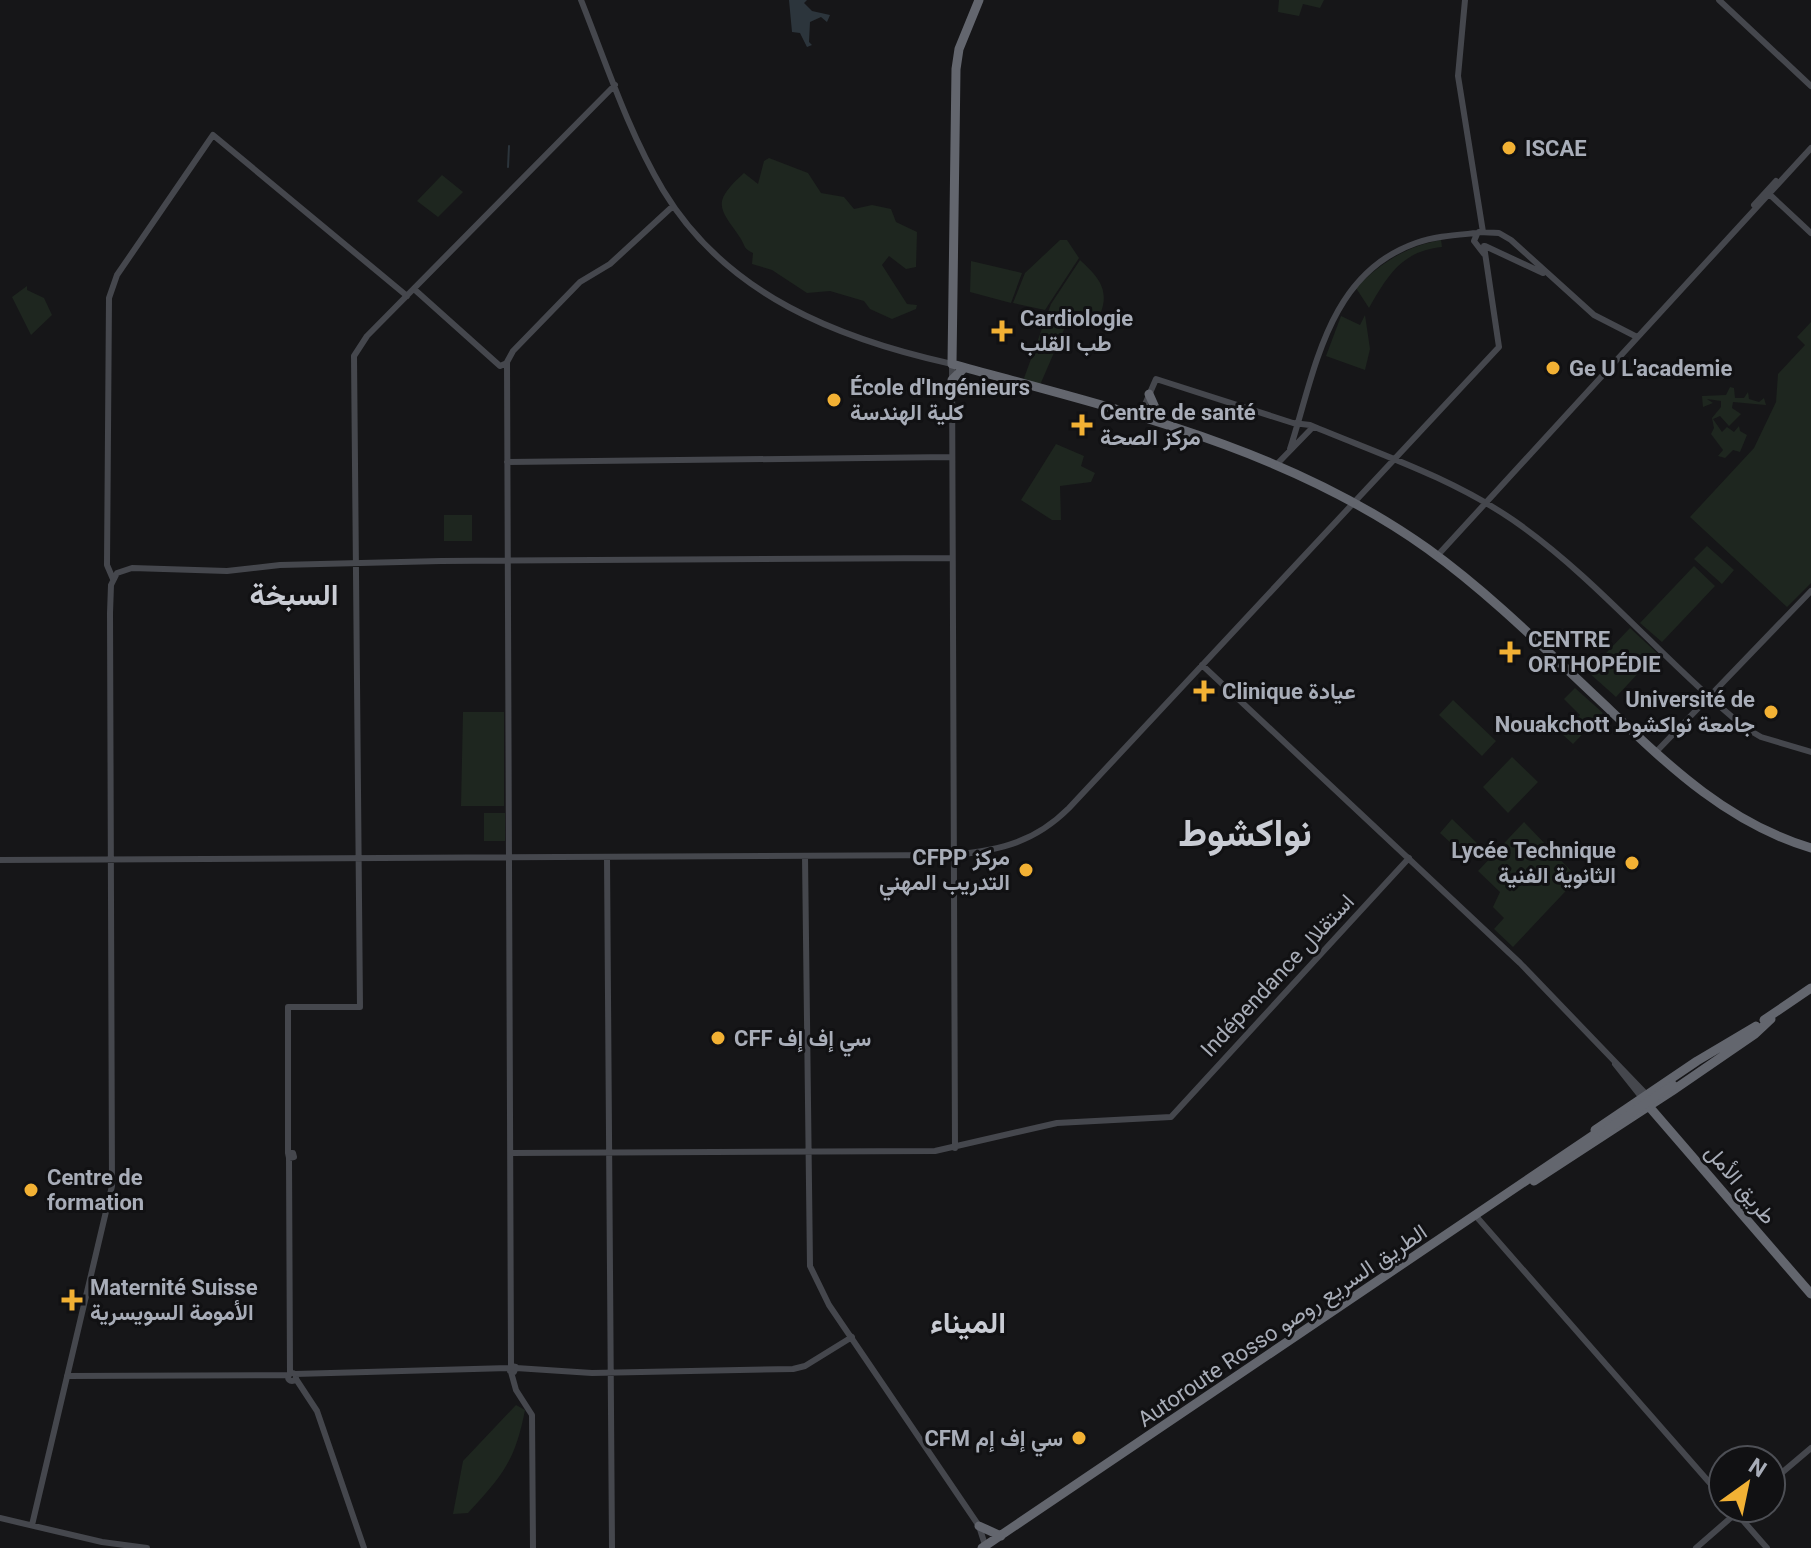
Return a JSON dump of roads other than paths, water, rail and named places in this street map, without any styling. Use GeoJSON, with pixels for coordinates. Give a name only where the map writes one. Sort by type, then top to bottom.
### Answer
{"type":"FeatureCollection","features":[{"type":"Feature","properties":{"kind":"highway"},"geometry":{"type":"LineString","coordinates":[[979,0],[959,49],[956,69],[952,364],[1161,420],[1278,462],[1356,502],[1437,555],[1511,613],[1656,752],[1728,808],[1811,846]]}},
{"type":"Feature","properties":{"kind":"highway"},"geometry":{"type":"LineString","coordinates":[[953,347],[964,368]]}},
{"type":"Feature","properties":{"kind":"highway"},"geometry":{"type":"LineString","coordinates":[[952,380],[964,368]]}},
{"type":"Feature","properties":{"kind":"highway"},"geometry":{"type":"LineString","coordinates":[[1149,394],[1161,420]]}},
{"type":"Feature","properties":{"kind":"highway"},"geometry":{"type":"LineString","coordinates":[[1720,1051],[1811,990]]}},
{"type":"Feature","properties":{"kind":"highway"},"geometry":{"type":"LineString","coordinates":[[1510,1193],[1520,1180],[1644,1096],[1811,990]]}},
{"type":"Feature","properties":{"kind":"highway"},"geometry":{"type":"LineString","coordinates":[[1510,1193],[1652,1105],[1755,1034],[1771,1019]]}},
{"type":"Feature","properties":{"kind":"highway"},"geometry":{"type":"LineString","coordinates":[[1720,1051],[1756,1026]]}},
{"type":"Feature","properties":{"kind":"highway","name":"Autoroute Rosso الطريق السريع روصو"},"geometry":{"type":"LineString","coordinates":[[986,1548],[1720,1051]]}},
{"type":"Feature","properties":{"kind":"highway"},"geometry":{"type":"LineString","coordinates":[[1644,1096],[1811,1286]]}},
{"type":"Feature","properties":{"kind":"highway","name":"طريق الأمل"},"geometry":{"type":"LineString","coordinates":[[1652,1105],[1811,1294]]}},
{"type":"Feature","properties":{"kind":"highway","name":"Autoroute Rosso الطريق السريع روصو"},"geometry":{"type":"LineString","coordinates":[[986,1548],[1476,1216]]}},
{"type":"Feature","properties":{"kind":"highway"},"geometry":{"type":"LineString","coordinates":[[979,1526],[1001,1536]]}},
{"type":"Feature","properties":{"kind":"street"},"geometry":{"type":"LineString","coordinates":[[511,1153],[806,1153],[955,1148],[952,364],[846,335],[780,303],[719,258],[673,206],[648,162],[581,0]]}},
{"type":"Feature","properties":{"kind":"street"},"geometry":{"type":"LineString","coordinates":[[0,860],[954,855],[999,851],[1044,831],[1499,347],[1481,245],[1458,76],[1465,0]]}},
{"type":"Feature","properties":{"kind":"street"},"geometry":{"type":"LineString","coordinates":[[1719,0],[1811,86]]}},
{"type":"Feature","properties":{"kind":"street"},"geometry":{"type":"LineString","coordinates":[[364,1548],[317,1411],[294,1378],[292,1364],[288,1007],[360,1007],[354,356],[362,342],[615,85]]}},
{"type":"Feature","properties":{"kind":"street"},"geometry":{"type":"LineString","coordinates":[[32,1525],[112,1186],[113,579],[107,565],[108,301],[117,275],[213,135],[407,296]]}},
{"type":"Feature","properties":{"kind":"street"},"geometry":{"type":"LineString","coordinates":[[1437,555],[1811,146]]}},
{"type":"Feature","properties":{"kind":"street"},"geometry":{"type":"LineString","coordinates":[[1768,193],[1811,233]]}},
{"type":"Feature","properties":{"kind":"street"},"geometry":{"type":"LineString","coordinates":[[533,1548],[532,1415],[516,1390],[513,1369],[507,362],[513,351],[580,282],[618,258],[673,206]]}},
{"type":"Feature","properties":{"kind":"street"},"geometry":{"type":"LineString","coordinates":[[1481,232],[1489,238],[1481,245]]}},
{"type":"Feature","properties":{"kind":"street"},"geometry":{"type":"LineString","coordinates":[[1290,449],[1319,347],[1355,286],[1401,249],[1424,241],[1481,232],[1499,233],[1511,240],[1594,315],[1635,338]]}},
{"type":"Feature","properties":{"kind":"street"},"geometry":{"type":"LineString","coordinates":[[1455,235],[1524,261],[1554,281]]}},
{"type":"Feature","properties":{"kind":"street"},"geometry":{"type":"LineString","coordinates":[[414,289],[507,371]]}},
{"type":"Feature","properties":{"kind":"street"},"geometry":{"type":"LineString","coordinates":[[932,360],[945,358],[953,347]]}},
{"type":"Feature","properties":{"kind":"street"},"geometry":{"type":"LineString","coordinates":[[932,360],[945,366],[952,380]]}},
{"type":"Feature","properties":{"kind":"street"},"geometry":{"type":"LineString","coordinates":[[500,366],[507,362]]}},
{"type":"Feature","properties":{"kind":"street"},"geometry":{"type":"LineString","coordinates":[[1140,415],[1156,379],[1313,427],[1396,459],[1486,502],[1556,553],[1751,733],[1811,752]]}},
{"type":"Feature","properties":{"kind":"street"},"geometry":{"type":"LineString","coordinates":[[1278,462],[1313,427]]}},
{"type":"Feature","properties":{"kind":"street"},"geometry":{"type":"LineString","coordinates":[[507,462],[951,457]]}},
{"type":"Feature","properties":{"kind":"street"},"geometry":{"type":"LineString","coordinates":[[113,579],[119,571],[132,568],[227,571],[280,565],[355,563],[951,558]]}},
{"type":"Feature","properties":{"kind":"street"},"geometry":{"type":"LineString","coordinates":[[1656,752],[1811,591]]}},
{"type":"Feature","properties":{"kind":"street"},"geometry":{"type":"LineString","coordinates":[[1202,665],[1540,983],[1644,1096]]}},
{"type":"Feature","properties":{"kind":"street"},"geometry":{"type":"LineString","coordinates":[[805,856],[806,1153],[810,1266],[823,1295],[979,1526],[986,1540],[986,1548]]}},
{"type":"Feature","properties":{"kind":"street"},"geometry":{"type":"LineString","coordinates":[[607,857],[612,1548]]}},
{"type":"Feature","properties":{"kind":"street","name":"Indépendance استقلال"},"geometry":{"type":"LineString","coordinates":[[955,1148],[1057,1123],[1171,1117],[1409,858]]}},
{"type":"Feature","properties":{"kind":"street"},"geometry":{"type":"LineString","coordinates":[[1476,1216],[1707,1480]]}},
{"type":"Feature","properties":{"kind":"street"},"geometry":{"type":"LineString","coordinates":[[67,1376],[294,1378],[513,1369],[610,1373],[797,1368],[852,1337]]}},
{"type":"Feature","properties":{"kind":"street"},"geometry":{"type":"LineString","coordinates":[[1787,1468],[1811,1448]]}},
{"type":"Feature","properties":{"kind":"street"},"geometry":{"type":"LineString","coordinates":[[0,1518],[147,1548]]}},
{"type":"Feature","properties":{"kind":"street"},"geometry":{"type":"LineString","coordinates":[[1696,1548],[1721,1524]]}},
{"type":"Feature","properties":{"kind":"street"},"geometry":{"type":"LineString","coordinates":[[1747,1524],[1767,1548]]}},
{"type":"Feature","properties":{"kind":"waterway"},"geometry":{"type":"LineString","coordinates":[[508,167],[509,146]]}},
{"type":"Feature","properties":{"kind":"place","name":"ISCAE"},"geometry":{"type":"Point","coordinates":[1509,148]}},
{"type":"Feature","properties":{"kind":"place","name":"Cardiologie طب القلب"},"geometry":{"type":"Point","coordinates":[1002,331]}},
{"type":"Feature","properties":{"kind":"place","name":"Ge U L'academie"},"geometry":{"type":"Point","coordinates":[1553,368]}},
{"type":"Feature","properties":{"kind":"place","name":"École d'Ingénieurs كلية الهندسة"},"geometry":{"type":"Point","coordinates":[834,400]}},
{"type":"Feature","properties":{"kind":"place","name":"Centre de santé مركز الصحة"},"geometry":{"type":"Point","coordinates":[1082,425]}},
{"type":"Feature","properties":{"kind":"place","name":"CENTRE ORTHOPÉDIE"},"geometry":{"type":"Point","coordinates":[1510,652]}},
{"type":"Feature","properties":{"kind":"place","name":"Clinique عيادة"},"geometry":{"type":"Point","coordinates":[1204,691]}},
{"type":"Feature","properties":{"kind":"place","name":"Université de Nouakchott جامعة نواكشوط"},"geometry":{"type":"Point","coordinates":[1771,712]}},
{"type":"Feature","properties":{"kind":"place","name":"Lycée Technique الثانوية الفنية"},"geometry":{"type":"Point","coordinates":[1632,863]}},
{"type":"Feature","properties":{"kind":"place","name":"CFPP مركز التدريب المهني"},"geometry":{"type":"Point","coordinates":[1026,870]}},
{"type":"Feature","properties":{"kind":"place","name":"CFF سي إف إف"},"geometry":{"type":"Point","coordinates":[718,1038]}},
{"type":"Feature","properties":{"kind":"place","name":"Centre de formation"},"geometry":{"type":"Point","coordinates":[31,1190]}},
{"type":"Feature","properties":{"kind":"place","name":"Maternité Suisse الأمومة السويسرية"},"geometry":{"type":"Point","coordinates":[72,1300]}},
{"type":"Feature","properties":{"kind":"place","name":"CFM سي إف إم"},"geometry":{"type":"Point","coordinates":[1079,1438]}},
{"type":"Feature","properties":{"kind":"district","name":"السبخة"},"geometry":{"type":"Point","coordinates":[294,595]}},
{"type":"Feature","properties":{"kind":"district","name":"نواكشوط"},"geometry":{"type":"Point","coordinates":[1245,833]}},
{"type":"Feature","properties":{"kind":"district","name":"الميناء"},"geometry":{"type":"Point","coordinates":[968,1323]}}]}
